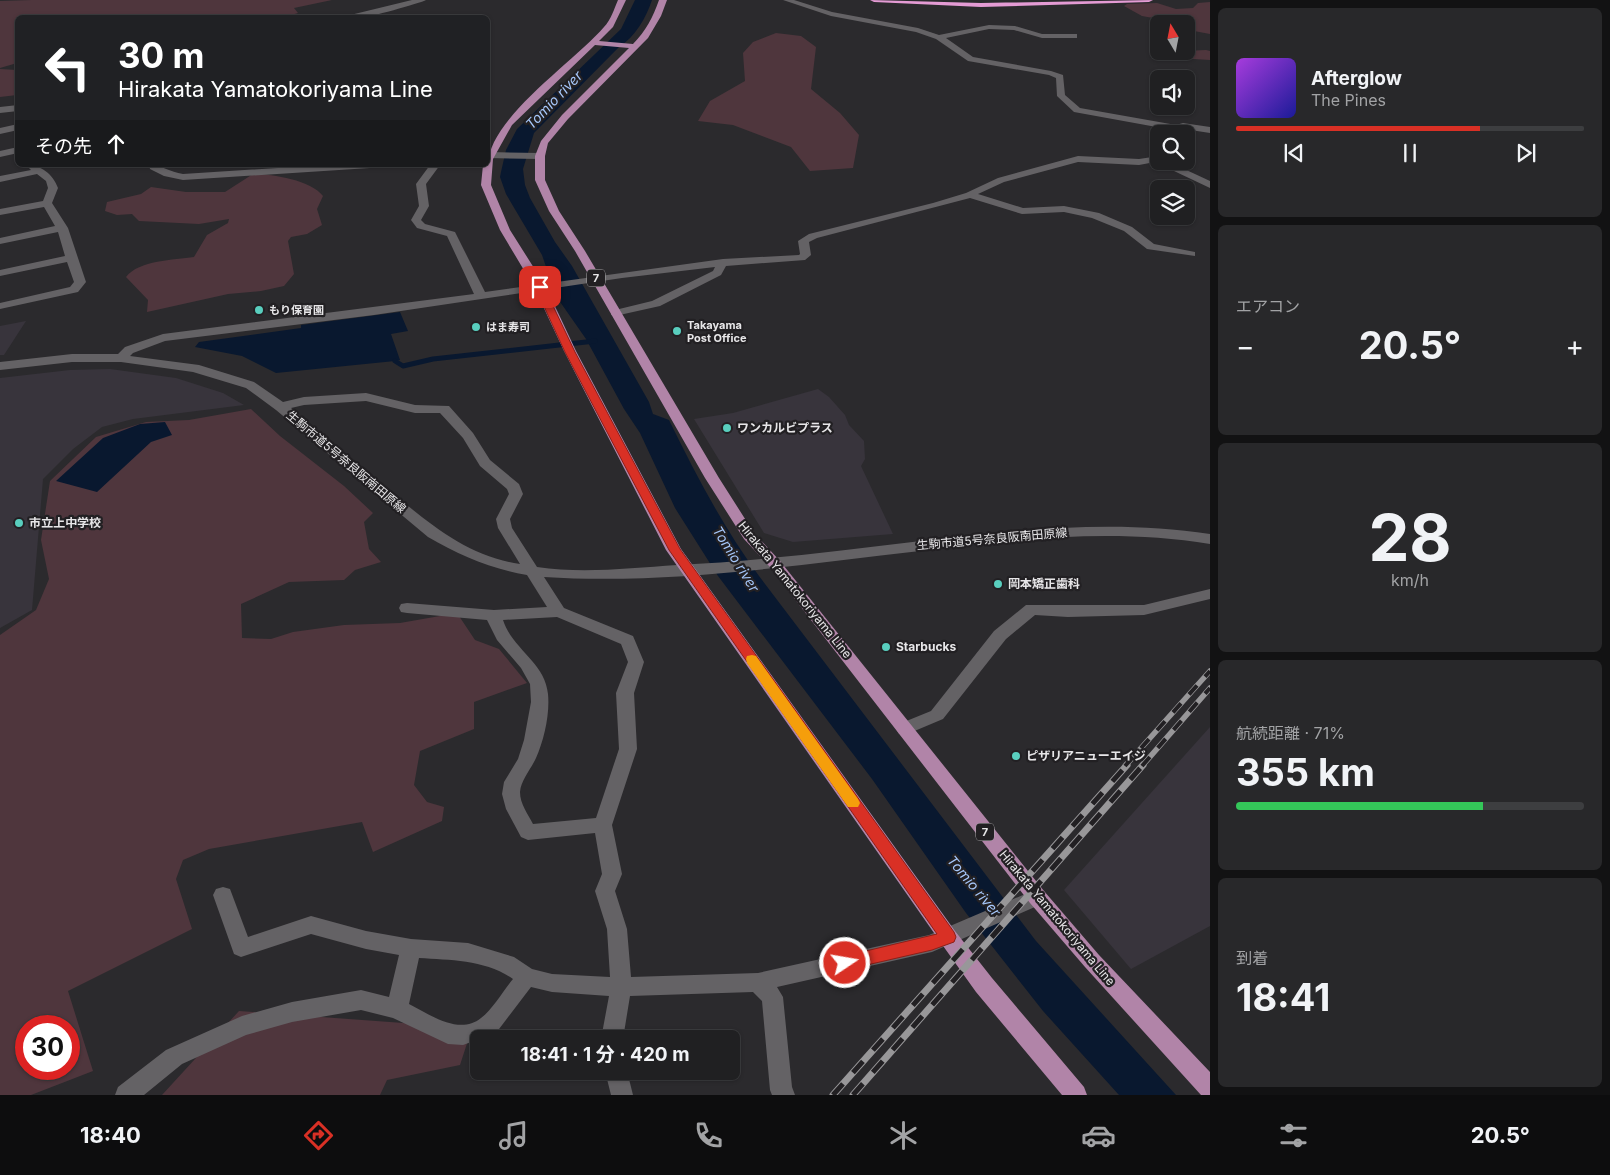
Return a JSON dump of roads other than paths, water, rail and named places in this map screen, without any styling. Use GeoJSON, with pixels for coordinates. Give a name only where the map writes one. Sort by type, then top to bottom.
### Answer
{"type":"FeatureCollection","features":[{"type":"Feature","properties":{"kind":"highway"},"geometry":{"type":"LineString","coordinates":[[874,0],[970,5],[1149,0]]}},
{"type":"Feature","properties":{"kind":"highway"},"geometry":{"type":"LineString","coordinates":[[910,0],[970,5]]}},
{"type":"Feature","properties":{"kind":"main road"},"geometry":{"type":"LineString","coordinates":[[490,153],[508,124],[595,43],[609,27],[622,0]]}},
{"type":"Feature","properties":{"kind":"main road","name":"Hirakata Yamatokoriyama Line"},"geometry":{"type":"LineString","coordinates":[[663,0],[652,25],[635,46],[554,130],[544,143],[540,156],[540,180],[545,195],[597,279],[615,314],[716,485],[749,536],[775,564],[1037,897],[1092,962],[1210,1088]]}},
{"type":"Feature","properties":{"kind":"main road"},"geometry":{"type":"LineString","coordinates":[[595,43],[635,46]]}},
{"type":"Feature","properties":{"kind":"main road"},"geometry":{"type":"LineString","coordinates":[[487,167],[486,185],[505,230],[540,287],[567,346],[674,550],[948,937],[984,985],[1076,1095]]}},
{"type":"Feature","properties":{"kind":"street"},"geometry":{"type":"LineString","coordinates":[[354,15],[422,0]]}},
{"type":"Feature","properties":{"kind":"street"},"geometry":{"type":"LineString","coordinates":[[786,0],[832,14],[918,30],[939,37],[971,59],[1051,72],[1060,77],[1061,96],[1077,110],[1150,125]]}},
{"type":"Feature","properties":{"kind":"street"},"geometry":{"type":"LineString","coordinates":[[370,15],[385,8]]}},
{"type":"Feature","properties":{"kind":"street"},"geometry":{"type":"LineString","coordinates":[[939,37],[989,27],[1014,28],[1042,36],[1074,36]]}},
{"type":"Feature","properties":{"kind":"street"},"geometry":{"type":"LineString","coordinates":[[0,110],[15,108]]}},
{"type":"Feature","properties":{"kind":"street"},"geometry":{"type":"LineString","coordinates":[[0,131],[15,128]]}},
{"type":"Feature","properties":{"kind":"street"},"geometry":{"type":"LineString","coordinates":[[1195,128],[1210,130]]}},
{"type":"Feature","properties":{"kind":"street"},"geometry":{"type":"LineString","coordinates":[[0,154],[15,151]]}},
{"type":"Feature","properties":{"kind":"street"},"geometry":{"type":"LineString","coordinates":[[490,155],[540,156]]}},
{"type":"Feature","properties":{"kind":"street"},"geometry":{"type":"LineString","coordinates":[[122,358],[129,350],[163,338],[723,262],[801,258],[806,255],[803,241],[805,239],[970,194],[1001,180],[1078,159],[1150,161]]}},
{"type":"Feature","properties":{"kind":"street"},"geometry":{"type":"LineString","coordinates":[[153,167],[167,174],[200,177],[259,171],[333,167]]}},
{"type":"Feature","properties":{"kind":"street"},"geometry":{"type":"LineString","coordinates":[[434,167],[421,184],[424,206],[416,220],[421,226],[451,234],[481,296]]}},
{"type":"Feature","properties":{"kind":"street"},"geometry":{"type":"LineString","coordinates":[[0,178],[34,168],[50,180],[53,188],[46,203],[67,238],[71,258],[80,282],[74,290],[0,306]]}},
{"type":"Feature","properties":{"kind":"street"},"geometry":{"type":"LineString","coordinates":[[1180,170],[1210,184]]}},
{"type":"Feature","properties":{"kind":"street"},"geometry":{"type":"LineString","coordinates":[[970,194],[1022,211],[1064,209],[1095,215],[1128,229],[1151,247],[1191,254]]}},
{"type":"Feature","properties":{"kind":"street"},"geometry":{"type":"LineString","coordinates":[[0,212],[46,203]]}},
{"type":"Feature","properties":{"kind":"street"},"geometry":{"type":"LineString","coordinates":[[0,241],[62,228]]}},
{"type":"Feature","properties":{"kind":"street"},"geometry":{"type":"LineString","coordinates":[[0,273],[71,258]]}},
{"type":"Feature","properties":{"kind":"street"},"geometry":{"type":"LineString","coordinates":[[615,314],[656,304],[717,273],[723,262]]}},
{"type":"Feature","properties":{"kind":"street","name":"生駒市道5号奈良阪南田原線"},"geometry":{"type":"LineString","coordinates":[[0,366],[72,358],[122,358],[171,364],[226,377],[250,385],[281,407],[414,520],[456,548],[512,568],[539,574],[600,575],[775,564],[994,537],[1082,531],[1137,532],[1210,539]]}},
{"type":"Feature","properties":{"kind":"street"},"geometry":{"type":"LineString","coordinates":[[281,407],[304,401],[366,397],[415,409],[444,409],[468,436],[485,463],[514,487],[516,494],[503,519],[505,528],[558,612]]}},
{"type":"Feature","properties":{"kind":"street"},"geometry":{"type":"LineString","coordinates":[[905,729],[937,716],[1000,635],[1032,609],[1068,612],[1144,610],[1210,594]]}},
{"type":"Feature","properties":{"kind":"street"},"geometry":{"type":"LineString","coordinates":[[407,608],[494,615],[558,612],[594,625],[626,640],[632,648],[636,662],[625,693],[628,749],[603,826],[612,874],[605,891],[617,929],[622,987],[614,1030]]}},
{"type":"Feature","properties":{"kind":"street"},"geometry":{"type":"LineString","coordinates":[[494,615],[496,627],[504,640],[524,658],[538,682],[540,696],[530,751],[523,768],[511,785],[511,801],[528,832],[603,826]]}},
{"type":"Feature","properties":{"kind":"street"},"geometry":{"type":"LineString","coordinates":[[223,896],[241,948],[311,926],[366,940],[411,948],[468,952],[507,964],[527,977],[552,983],[622,987],[758,982],[880,956],[948,937],[1037,897]]}},
{"type":"Feature","properties":{"kind":"street"},"geometry":{"type":"LineString","coordinates":[[397,1009],[411,948]]}},
{"type":"Feature","properties":{"kind":"street"},"geometry":{"type":"LineString","coordinates":[[126,1095],[174,1057],[204,1042],[242,1026],[292,1012],[361,1000],[397,1009],[448,1034],[463,1035],[488,1026],[527,977]]}},
{"type":"Feature","properties":{"kind":"street"},"geometry":{"type":"LineString","coordinates":[[758,982],[772,997],[781,1090],[784,1095]]}},
{"type":"Feature","properties":{"kind":"street"},"geometry":{"type":"LineString","coordinates":[[618,1080],[622,1095]]}},
{"type":"Feature","properties":{"kind":"water","name":"Tomio river"},"geometry":{"type":"Polygon","coordinates":[[[635,0],[652,0],[647,14],[635,32],[534,133],[523,169],[525,185],[530,198],[555,242],[572,266],[649,402],[653,414],[669,420],[711,500],[759,576],[1036,941],[1176,1095],[1119,1095],[1043,1011],[966,913],[872,779],[718,576],[675,508],[640,433],[624,409],[586,339],[556,296],[542,255],[506,194],[500,177],[506,150],[517,129],[621,29],[635,0]]]}},
{"type":"Feature","properties":{"kind":"water"},"geometry":{"type":"Polygon","coordinates":[[[400,312],[408,331],[391,334],[400,360],[395,361],[276,373],[242,356],[195,347],[199,342],[301,328],[301,325],[400,312]]]}},
{"type":"Feature","properties":{"kind":"water"},"geometry":{"type":"Polygon","coordinates":[[[165,422],[172,435],[151,442],[97,492],[56,481],[103,438],[140,424],[165,422]]]}},
{"type":"Feature","properties":{"kind":"waterway"},"geometry":{"type":"LineString","coordinates":[[395,361],[403,366],[433,359],[595,341]]}},
{"type":"Feature","properties":{"kind":"railway"},"geometry":{"type":"LineString","coordinates":[[1125,766],[1210,671]]}},
{"type":"Feature","properties":{"kind":"railway"},"geometry":{"type":"LineString","coordinates":[[1142,766],[1210,688]]}},
{"type":"Feature","properties":{"kind":"railway"},"geometry":{"type":"LineString","coordinates":[[833,1095],[1127,765]]}},
{"type":"Feature","properties":{"kind":"railway"},"geometry":{"type":"LineString","coordinates":[[853,1095],[1143,765]]}},
{"type":"Feature","properties":{"kind":"place","name":"もり保育園"},"geometry":{"type":"Point","coordinates":[259,310]}},
{"type":"Feature","properties":{"kind":"place","name":"はま寿司"},"geometry":{"type":"Point","coordinates":[476,327]}},
{"type":"Feature","properties":{"kind":"place","name":"Takayama Post Office"},"geometry":{"type":"Point","coordinates":[677,331]}},
{"type":"Feature","properties":{"kind":"place","name":"ワンカルビプラス"},"geometry":{"type":"Point","coordinates":[727,428]}},
{"type":"Feature","properties":{"kind":"place","name":"市立上中学校"},"geometry":{"type":"Point","coordinates":[19,523]}},
{"type":"Feature","properties":{"kind":"place","name":"岡本矯正歯科"},"geometry":{"type":"Point","coordinates":[998,584]}},
{"type":"Feature","properties":{"kind":"place","name":"Starbucks"},"geometry":{"type":"Point","coordinates":[886,647]}},
{"type":"Feature","properties":{"kind":"place","name":"ピザリアニューエイジ"},"geometry":{"type":"Point","coordinates":[1016,756]}}]}
